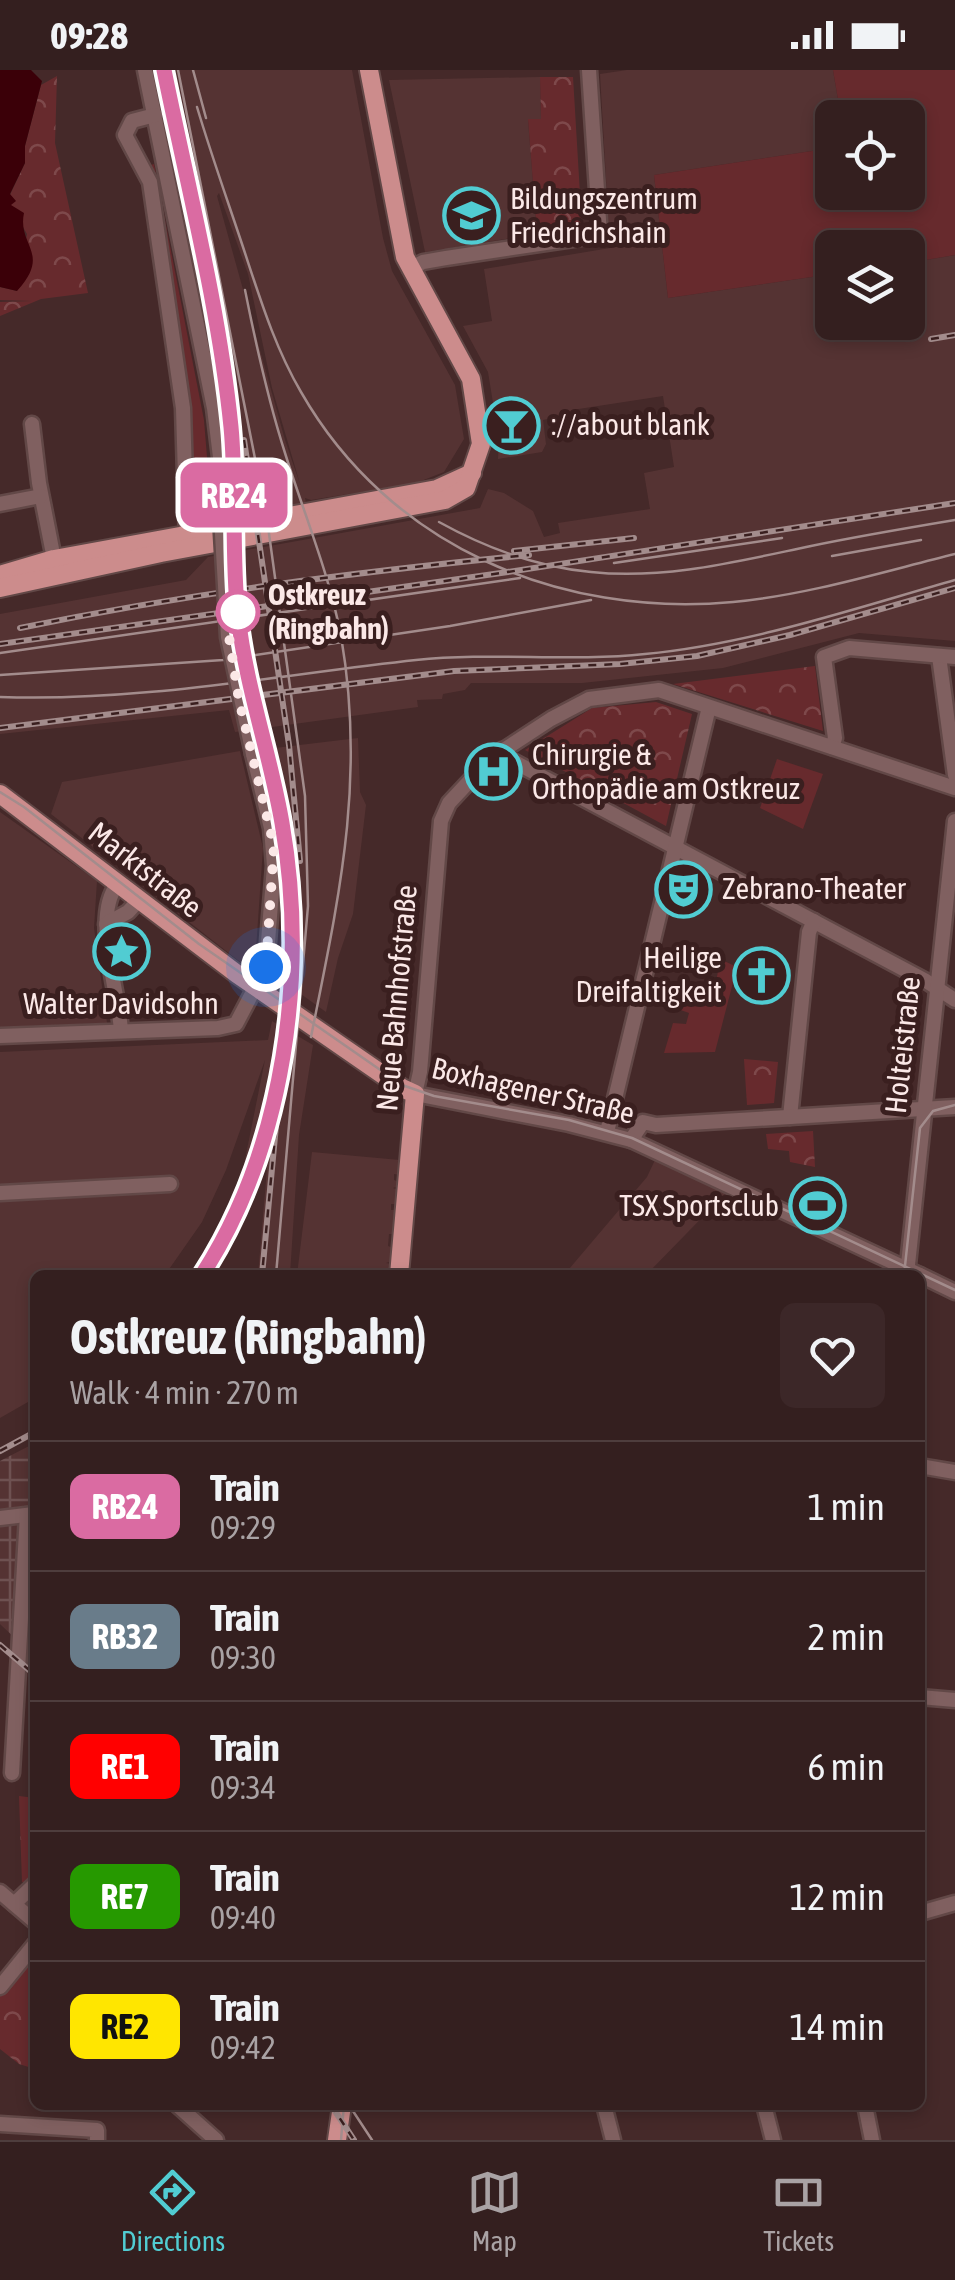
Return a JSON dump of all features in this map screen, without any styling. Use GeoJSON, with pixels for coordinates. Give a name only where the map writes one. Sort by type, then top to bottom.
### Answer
{"type":"FeatureCollection","features":[{"type":"Feature","properties":{"kind":"main road"},"geometry":{"type":"LineString","coordinates":[[0,575],[445,500],[462,492],[479,456],[481,438],[471,379],[404,253],[369,70]]}},
{"type":"Feature","properties":{"kind":"main road"},"geometry":{"type":"LineString","coordinates":[[0,588],[56,567]]}},
{"type":"Feature","properties":{"kind":"main road","name":"Marktstraße"},"geometry":{"type":"LineString","coordinates":[[0,794],[256,988]]}},
{"type":"Feature","properties":{"kind":"main road","name":"Boxhagener Straße"},"geometry":{"type":"LineString","coordinates":[[256,988],[416,1094]]}},
{"type":"Feature","properties":{"kind":"main road","name":"Neue Bahnhofstraße"},"geometry":{"type":"LineString","coordinates":[[399,1270],[416,1094]]}},
{"type":"Feature","properties":{"kind":"main road"},"geometry":{"type":"LineString","coordinates":[[337,2140],[341,2110]]}},
{"type":"Feature","properties":{"kind":"main road"},"geometry":{"type":"LineString","coordinates":[[347,2140],[350,2110]]}},
{"type":"Feature","properties":{"kind":"street"},"geometry":{"type":"LineString","coordinates":[[0,1036],[218,1028],[236,1024],[266,967],[275,854],[228,637],[216,425],[146,70]]}},
{"type":"Feature","properties":{"kind":"street"},"geometry":{"type":"LineString","coordinates":[[410,269],[423,262],[600,235],[589,70]]}},
{"type":"Feature","properties":{"kind":"street"},"geometry":{"type":"LineString","coordinates":[[155,116],[132,121],[125,135],[150,182],[184,408],[187,541]]}},
{"type":"Feature","properties":{"kind":"street"},"geometry":{"type":"LineString","coordinates":[[32,424],[41,496],[56,567]]}},
{"type":"Feature","properties":{"kind":"street"},"geometry":{"type":"LineString","coordinates":[[0,504],[41,496]]}},
{"type":"Feature","properties":{"kind":"street"},"geometry":{"type":"LineString","coordinates":[[832,748],[835,738],[824,657],[849,648],[947,656],[955,775]]}},
{"type":"Feature","properties":{"kind":"street","name":"Neue Bahnhofstraße"},"geometry":{"type":"LineString","coordinates":[[416,1094],[443,814],[477,772],[502,750],[589,699],[658,690],[955,788]]}},
{"type":"Feature","properties":{"kind":"street"},"geometry":{"type":"LineString","coordinates":[[607,1132],[709,706]]}},
{"type":"Feature","properties":{"kind":"street"},"geometry":{"type":"LineString","coordinates":[[502,750],[508,758],[955,1000]]}},
{"type":"Feature","properties":{"kind":"street","name":"Holteistraße"},"geometry":{"type":"LineString","coordinates":[[914,1270],[924,1109],[955,821]]}},
{"type":"Feature","properties":{"kind":"street"},"geometry":{"type":"LineString","coordinates":[[117,885],[110,895],[106,924],[121,1031]]}},
{"type":"Feature","properties":{"kind":"street"},"geometry":{"type":"LineString","coordinates":[[106,924],[130,910],[138,900]]}},
{"type":"Feature","properties":{"kind":"street"},"geometry":{"type":"LineString","coordinates":[[790,1117],[809,932],[814,921]]}},
{"type":"Feature","properties":{"kind":"street","name":"Boxhagener Straße"},"geometry":{"type":"LineString","coordinates":[[416,1094],[607,1132],[636,1142],[906,1270]]}},
{"type":"Feature","properties":{"kind":"street"},"geometry":{"type":"LineString","coordinates":[[636,1142],[640,1123],[650,1121],[656,1125],[955,1107]]}},
{"type":"Feature","properties":{"kind":"street"},"geometry":{"type":"LineString","coordinates":[[0,1192],[170,1184]]}},
{"type":"Feature","properties":{"kind":"street","name":"Boxhagener Straße"},"geometry":{"type":"LineString","coordinates":[[925,1279],[955,1292]]}},
{"type":"Feature","properties":{"kind":"street"},"geometry":{"type":"LineString","coordinates":[[925,1467],[955,1472]]}},
{"type":"Feature","properties":{"kind":"street"},"geometry":{"type":"LineString","coordinates":[[0,1518],[30,1514]]}},
{"type":"Feature","properties":{"kind":"street"},"geometry":{"type":"LineString","coordinates":[[12,1773],[30,1528]]}},
{"type":"Feature","properties":{"kind":"street"},"geometry":{"type":"LineString","coordinates":[[925,1697],[955,1700]]}},
{"type":"Feature","properties":{"kind":"street"},"geometry":{"type":"LineString","coordinates":[[14,1904],[30,1889]]}},
{"type":"Feature","properties":{"kind":"street"},"geometry":{"type":"LineString","coordinates":[[0,1892],[30,1918]]}},
{"type":"Feature","properties":{"kind":"street"},"geometry":{"type":"LineString","coordinates":[[925,1912],[955,1903]]}},
{"type":"Feature","properties":{"kind":"street"},"geometry":{"type":"LineString","coordinates":[[0,1987],[30,1950]]}},
{"type":"Feature","properties":{"kind":"street"},"geometry":{"type":"LineString","coordinates":[[183,2110],[216,2140]]}},
{"type":"Feature","properties":{"kind":"street"},"geometry":{"type":"LineString","coordinates":[[605,2110],[612,2140]]}},
{"type":"Feature","properties":{"kind":"street"},"geometry":{"type":"LineString","coordinates":[[765,2110],[773,2140]]}},
{"type":"Feature","properties":{"kind":"street"},"geometry":{"type":"LineString","coordinates":[[865,2110],[872,2140]]}},
{"type":"Feature","properties":{"kind":"street"},"geometry":{"type":"LineString","coordinates":[[0,2124],[97,2130],[97,2140]]}},
{"type":"Feature","properties":{"kind":"shaded area"},"geometry":{"type":"Polygon","coordinates":[[[0,70],[31,70],[42,81],[25,146],[25,163],[10,194],[16,201],[11,205],[24,213],[25,234],[33,258],[27,278],[17,291],[0,287],[0,70]]]}},
{"type":"Feature","properties":{"kind":"shaded area"},"geometry":{"type":"Polygon","coordinates":[[[158,70],[352,70],[392,271],[455,385],[464,439],[444,472],[416,483],[305,498],[306,503],[227,516],[226,439],[218,375],[158,70]],[[219,193],[217,196],[285,440],[300,484],[272,388],[248,274],[219,193]]]}},
{"type":"Feature","properties":{"kind":"shaded area"},"geometry":{"type":"Polygon","coordinates":[[[627,70],[833,70],[838,100],[815,100],[815,151],[654,175],[668,298],[815,276],[815,340],[925,340],[925,260],[955,255],[955,641],[859,633],[723,668],[582,683],[471,683],[465,690],[443,694],[442,699],[417,700],[418,707],[235,732],[229,710],[0,734],[0,614],[186,580],[208,557],[480,508],[488,489],[504,493],[533,511],[544,537],[560,533],[558,523],[650,509],[644,473],[674,467],[663,396],[572,410],[572,414],[543,420],[546,444],[542,452],[498,459],[499,440],[488,372],[463,326],[492,321],[484,269],[610,248],[600,74],[627,70]]]}},
{"type":"Feature","properties":{"kind":"shaded area"},"geometry":{"type":"Polygon","coordinates":[[[540,77],[541,120],[528,120],[537,234],[425,252],[389,80],[540,77]]]}},
{"type":"Feature","properties":{"kind":"shaded area"},"geometry":{"type":"Polygon","coordinates":[[[358,738],[360,792],[366,805],[353,914],[326,1012],[277,977],[285,876],[275,807],[258,750],[358,738]]]}},
{"type":"Feature","properties":{"kind":"shaded area"},"geometry":{"type":"Polygon","coordinates":[[[240,751],[263,848],[255,964],[244,965],[51,814],[62,782],[240,751]]]}},
{"type":"Feature","properties":{"kind":"shaded area"},"geometry":{"type":"Polygon","coordinates":[[[0,812],[97,881],[94,928],[107,1023],[0,1027],[0,812]]]}},
{"type":"Feature","properties":{"kind":"shaded area"},"geometry":{"type":"Polygon","coordinates":[[[272,1021],[313,1045],[299,1135],[290,1270],[258,1270],[268,1157],[218,1270],[198,1270],[238,1194],[265,1060],[226,1170],[202,1222],[168,1270],[30,1270],[30,1401],[0,1418],[0,1052],[268,1040],[272,1021]]]}},
{"type":"Feature","properties":{"kind":"shaded area"},"geometry":{"type":"Polygon","coordinates":[[[312,1152],[400,1160],[400,1175],[394,1174],[399,1186],[393,1188],[399,1190],[397,1204],[391,1204],[391,1210],[397,1210],[395,1234],[389,1234],[392,1261],[386,1263],[392,1264],[391,1270],[298,1270],[312,1152]]]}},
{"type":"Feature","properties":{"kind":"shaded area"},"geometry":{"type":"Polygon","coordinates":[[[655,1160],[726,1193],[651,1270],[568,1270],[647,1177],[655,1160]]]}},
{"type":"Feature","properties":{"kind":"shaded area"},"geometry":{"type":"Polygon","coordinates":[[[30,1446],[30,1652],[0,1624],[0,1461],[30,1446]]]}},
{"type":"Feature","properties":{"kind":"green space"},"geometry":{"type":"Polygon","coordinates":[[[833,70],[955,70],[955,255],[925,260],[925,230],[815,230],[815,276],[668,298],[654,175],[815,151],[815,210],[925,210],[925,100],[838,100],[833,70]]]}},
{"type":"Feature","properties":{"kind":"green space"},"geometry":{"type":"Polygon","coordinates":[[[57,76],[55,143],[88,293],[41,299],[0,316],[0,302],[33,301],[0,300],[0,287],[17,291],[27,234],[10,204],[10,195],[25,163],[25,146],[41,85],[57,76]]]}},
{"type":"Feature","properties":{"kind":"green space"},"geometry":{"type":"Polygon","coordinates":[[[540,77],[573,77],[582,228],[537,234],[528,119],[541,119],[540,77]]]}},
{"type":"Feature","properties":{"kind":"green space"},"geometry":{"type":"Polygon","coordinates":[[[154,164],[204,420],[210,494],[192,494],[151,165],[154,164]]]}},
{"type":"Feature","properties":{"kind":"green space"},"geometry":{"type":"Polygon","coordinates":[[[815,666],[823,731],[673,684],[815,666]]]}},
{"type":"Feature","properties":{"kind":"green space"},"geometry":{"type":"Polygon","coordinates":[[[656,702],[692,714],[666,826],[525,750],[592,708],[656,702]]]}},
{"type":"Feature","properties":{"kind":"green space"},"geometry":{"type":"Polygon","coordinates":[[[777,759],[823,774],[803,829],[760,808],[777,759]]]}},
{"type":"Feature","properties":{"kind":"green space"},"geometry":{"type":"Polygon","coordinates":[[[720,959],[737,967],[715,1052],[664,1053],[673,1023],[686,1024],[689,1013],[672,1007],[678,979],[690,981],[686,1000],[712,1006],[720,959]]]}},
{"type":"Feature","properties":{"kind":"green space"},"geometry":{"type":"Polygon","coordinates":[[[744,1059],[778,1062],[774,1103],[747,1105],[744,1059]]]}},
{"type":"Feature","properties":{"kind":"green space"},"geometry":{"type":"Polygon","coordinates":[[[813,1131],[815,1167],[790,1162],[789,1151],[768,1149],[766,1134],[813,1131]]]}},
{"type":"Feature","properties":{"kind":"green space"},"geometry":{"type":"Polygon","coordinates":[[[19,1796],[30,1797],[30,1879],[22,1882],[19,1796]]]}},
{"type":"Feature","properties":{"kind":"green space"},"geometry":{"type":"Polygon","coordinates":[[[30,1955],[30,2067],[0,2049],[0,1991],[30,1955]]]}},
{"type":"Feature","properties":{"kind":"tram line"},"geometry":{"type":"LineString","coordinates":[[178,70],[267,519],[305,796],[308,906],[276,1270]]}},
{"type":"Feature","properties":{"kind":"tram line"},"geometry":{"type":"LineString","coordinates":[[193,70],[206,118]]}},
{"type":"Feature","properties":{"kind":"tram line"},"geometry":{"type":"LineString","coordinates":[[197,107],[268,320],[301,392],[338,446],[381,492],[430,530],[485,561],[543,583],[604,598],[668,604],[733,602],[789,594],[955,554]]}},
{"type":"Feature","properties":{"kind":"tram line"},"geometry":{"type":"LineString","coordinates":[[245,290],[273,413],[336,613],[348,689],[351,740],[346,838],[311,1037]]}},
{"type":"Feature","properties":{"kind":"tram line"},"geometry":{"type":"LineString","coordinates":[[439,522],[532,561],[619,574],[702,568],[955,520]]}},
{"type":"Feature","properties":{"kind":"tram line"},"geometry":{"type":"LineString","coordinates":[[614,563],[782,538]]}},
{"type":"Feature","properties":{"kind":"tram line"},"geometry":{"type":"LineString","coordinates":[[832,556],[921,540]]}},
{"type":"Feature","properties":{"kind":"tram line"},"geometry":{"type":"LineString","coordinates":[[0,653],[520,578]]}},
{"type":"Feature","properties":{"kind":"tram line"},"geometry":{"type":"LineString","coordinates":[[0,697],[157,691],[445,658],[645,654],[762,634],[955,580]]}},
{"type":"Feature","properties":{"kind":"tram line"},"geometry":{"type":"LineString","coordinates":[[0,675],[223,660],[591,600]]}},
{"type":"Feature","properties":{"kind":"tram line"},"geometry":{"type":"LineString","coordinates":[[0,792],[199,944],[402,1085],[434,1096],[569,1120],[632,1138],[912,1270]]}},
{"type":"Feature","properties":{"kind":"tram line"},"geometry":{"type":"LineString","coordinates":[[905,1270],[920,1128],[933,1111],[955,1105]]}},
{"type":"Feature","properties":{"kind":"tram line"},"geometry":{"type":"LineString","coordinates":[[925,1276],[955,1290]]}},
{"type":"Feature","properties":{"kind":"tram line"},"geometry":{"type":"LineString","coordinates":[[341,2140],[344,2110]]}},
{"type":"Feature","properties":{"kind":"tram line"},"geometry":{"type":"LineString","coordinates":[[352,2110],[372,2140]]}},
{"type":"Feature","properties":{"kind":"railway"},"geometry":{"type":"LineString","coordinates":[[164,70],[222,362],[233,454],[238,618],[251,694],[278,800],[290,895],[289,987],[262,1270]]}},
{"type":"Feature","properties":{"kind":"railway"},"geometry":{"type":"LineString","coordinates":[[931,339],[955,335]]}},
{"type":"Feature","properties":{"kind":"railway"},"geometry":{"type":"LineString","coordinates":[[244,440],[289,745],[300,861]]}},
{"type":"Feature","properties":{"kind":"railway"},"geometry":{"type":"LineString","coordinates":[[0,644],[955,503]]}},
{"type":"Feature","properties":{"kind":"railway"},"geometry":{"type":"LineString","coordinates":[[514,551],[634,538]]}},
{"type":"Feature","properties":{"kind":"railway"},"geometry":{"type":"LineString","coordinates":[[20,628],[273,585],[529,555]]}},
{"type":"Feature","properties":{"kind":"railway"},"geometry":{"type":"LineString","coordinates":[[0,728],[454,671],[620,664],[697,656],[790,635],[955,588]]}},
{"type":"Feature","properties":{"kind":"railway"},"geometry":{"type":"LineString","coordinates":[[205,1270],[239,1204],[266,1128]]}},
{"type":"Feature","properties":{"kind":"railway"},"geometry":{"type":"LineString","coordinates":[[0,1451],[30,1435]]}},
{"type":"Feature","properties":{"kind":"railway"},"geometry":{"type":"LineString","coordinates":[[0,1645],[30,1671]]}},
{"type":"Feature","properties":{"kind":"railway"},"geometry":{"type":"LineString","coordinates":[[334,2110],[354,2140]]}},
{"type":"Feature","properties":{"kind":"train","name":"RB24"},"geometry":{"type":"LineString","coordinates":[[164,70],[222,362],[233,454],[238,618],[250,694],[278,800],[291,924],[285,1029],[270,1114],[246,1190],[205,1270]]}},
{"type":"Feature","properties":{"kind":"place","name":"Bildungszentrum Friedrichshain"},"geometry":{"type":"Point","coordinates":[471,216]}},
{"type":"Feature","properties":{"kind":"place","name":"://about blank"},"geometry":{"type":"Point","coordinates":[512,425]}},
{"type":"Feature","properties":{"kind":"place","name":"Ostkreuz (Ringbahn)"},"geometry":{"type":"Point","coordinates":[238,612]}},
{"type":"Feature","properties":{"kind":"place","name":"Chirurgie & Orthopädie am Ostkreuz"},"geometry":{"type":"Point","coordinates":[493,772]}},
{"type":"Feature","properties":{"kind":"place","name":"Zebrano-Theater"},"geometry":{"type":"Point","coordinates":[683,889]}},
{"type":"Feature","properties":{"kind":"place","name":"Walter Davidsohn"},"geometry":{"type":"Point","coordinates":[121,952]}},
{"type":"Feature","properties":{"kind":"place","name":"Heilige Dreifaltigkeit"},"geometry":{"type":"Point","coordinates":[761,975]}},
{"type":"Feature","properties":{"kind":"place","name":"TSX Sportsclub"},"geometry":{"type":"Point","coordinates":[818,1206]}},
{"type":"Feature","properties":{"kind":"route"},"geometry":{"type":"LineString","coordinates":[[238,612],[226,618],[230,656],[274,846],[266,967]]}}]}
